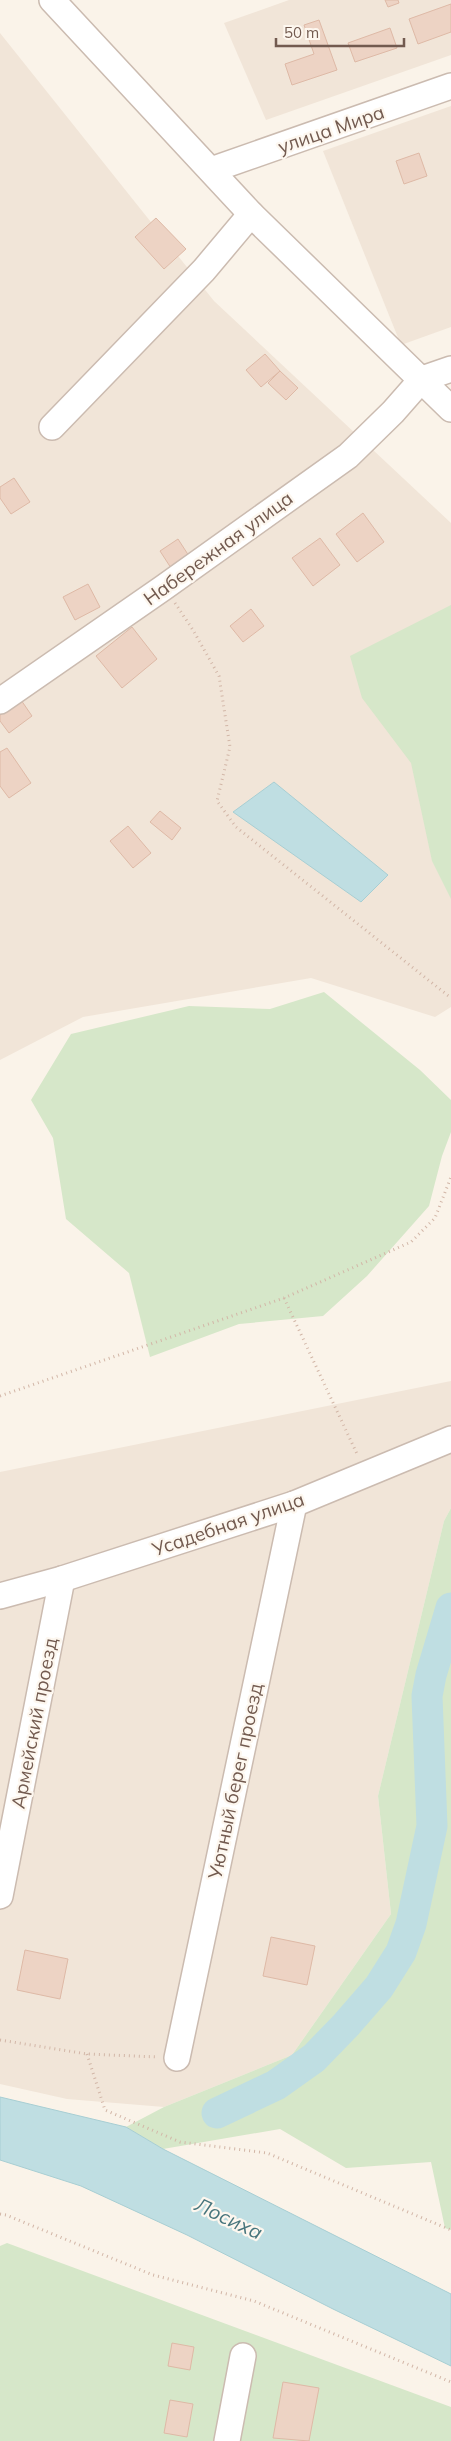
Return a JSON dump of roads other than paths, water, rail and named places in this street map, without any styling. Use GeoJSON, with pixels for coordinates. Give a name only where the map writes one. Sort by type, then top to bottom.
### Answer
{"type":"FeatureCollection","features":[{"type":"Feature","properties":{"kind":"street"},"geometry":{"type":"LineString","coordinates":[[52,0],[251,214],[451,409]]}},
{"type":"Feature","properties":{"kind":"street","name":"улица Мира"},"geometry":{"type":"LineString","coordinates":[[211,170],[451,86]]}},
{"type":"Feature","properties":{"kind":"street"},"geometry":{"type":"LineString","coordinates":[[52,427],[204,270],[251,214]]}},
{"type":"Feature","properties":{"kind":"street"},"geometry":{"type":"LineString","coordinates":[[422,379],[451,368]]}},
{"type":"Feature","properties":{"kind":"street","name":"Набережная улица"},"geometry":{"type":"LineString","coordinates":[[0,701],[348,456],[393,412],[422,379]]}},
{"type":"Feature","properties":{"kind":"street","name":"Усадебная улица"},"geometry":{"type":"LineString","coordinates":[[0,1596],[62,1579],[294,1504],[451,1439]]}},
{"type":"Feature","properties":{"kind":"street","name":"Уютный берег проезд"},"geometry":{"type":"LineString","coordinates":[[177,2058],[294,1504]]}},
{"type":"Feature","properties":{"kind":"street","name":"Армейский проезд"},"geometry":{"type":"LineString","coordinates":[[0,1896],[62,1579]]}},
{"type":"Feature","properties":{"kind":"street"},"geometry":{"type":"LineString","coordinates":[[227,2441],[243,2356]]}},
{"type":"Feature","properties":{"kind":"water"},"geometry":{"type":"Polygon","coordinates":[[[274,782],[388,875],[361,902],[233,812],[274,782]]]}},
{"type":"Feature","properties":{"kind":"water","name":"Лосиха"},"geometry":{"type":"Polygon","coordinates":[[[0,2097],[126,2127],[163,2149],[451,2294],[451,2366],[187,2235],[81,2186],[0,2160],[0,2097]]]}},
{"type":"Feature","properties":{"kind":"waterway"},"geometry":{"type":"LineString","coordinates":[[217,2113],[276,2085],[314,2058],[379,1987],[401,1952],[411,1924],[432,1826],[427,1696],[431,1675],[451,1608]]}}]}
